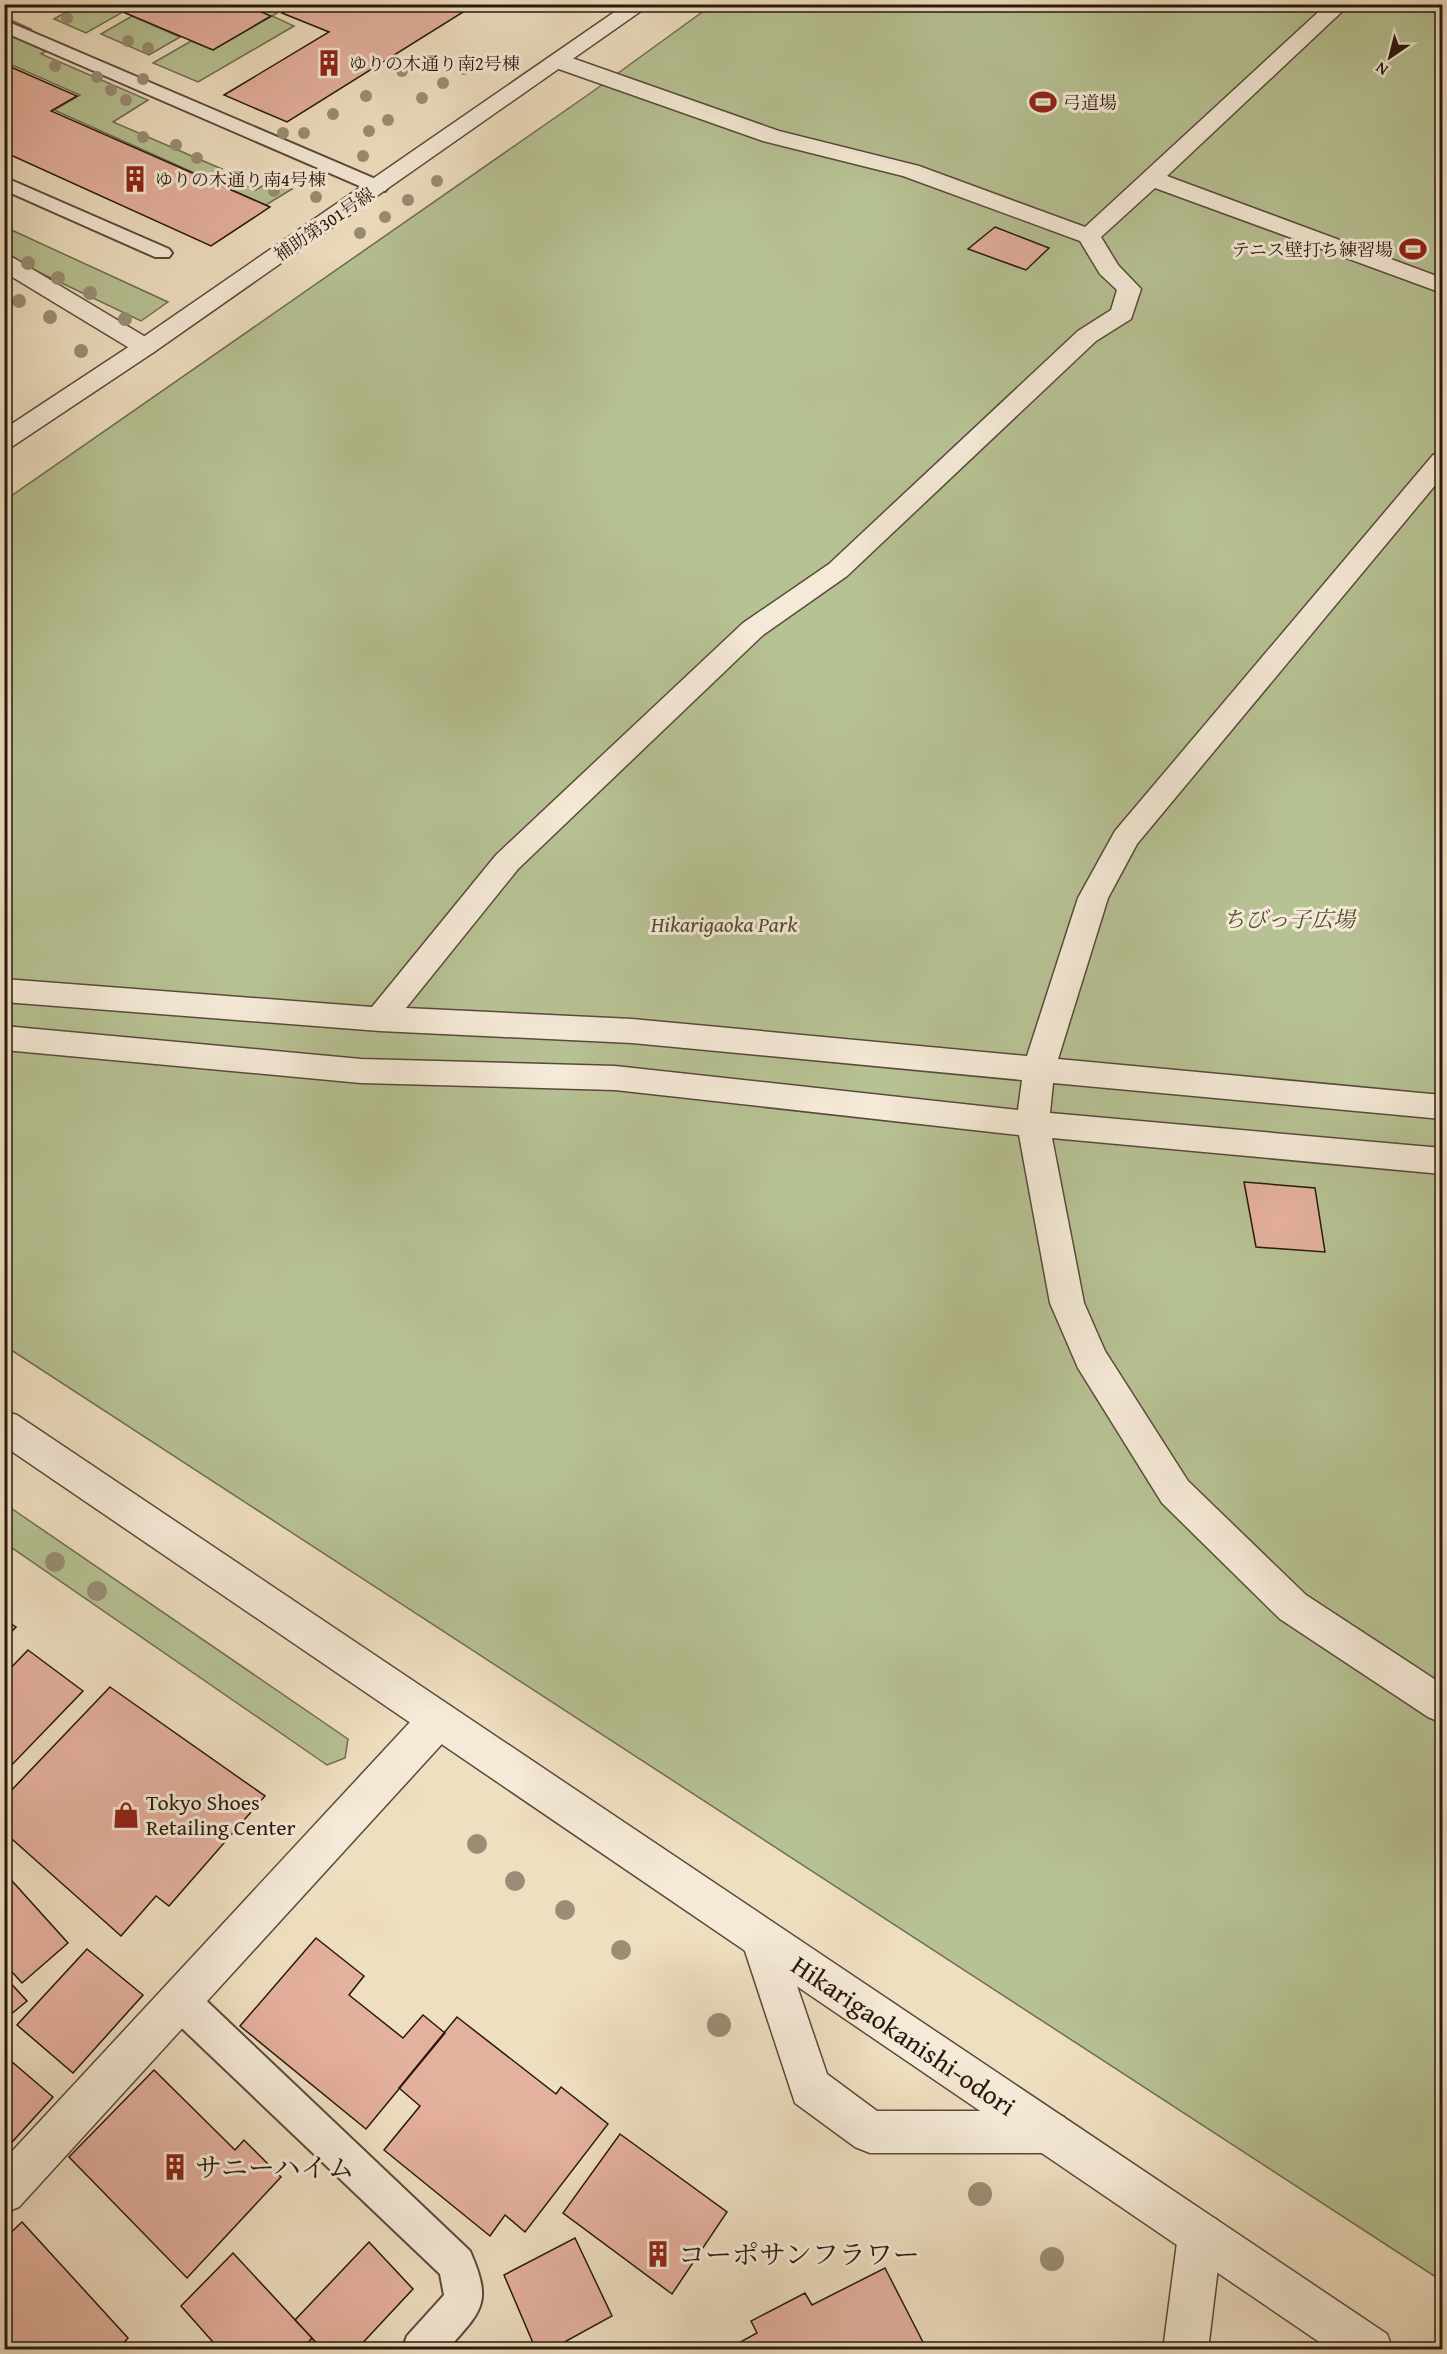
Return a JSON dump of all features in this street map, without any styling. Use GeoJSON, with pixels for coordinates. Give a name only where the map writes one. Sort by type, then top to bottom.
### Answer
{"type":"FeatureCollection","features":[{"type":"Feature","properties":{"kind":"street","name":"補助第301号線"},"geometry":{"type":"LineString","coordinates":[[4,441],[561,62],[641,4]]}},
{"type":"Feature","properties":{"kind":"street"},"geometry":{"type":"LineString","coordinates":[[1089,236],[1340,4]]}},
{"type":"Feature","properties":{"kind":"street"},"geometry":{"type":"LineString","coordinates":[[380,1019],[507,862],[753,629],[838,570],[1087,336],[1122,314],[1129,289],[1108,269],[1089,236],[911,171],[771,136],[561,62]]}},
{"type":"Feature","properties":{"kind":"street"},"geometry":{"type":"LineString","coordinates":[[1150,178],[1443,286]]}},
{"type":"Feature","properties":{"kind":"street"},"geometry":{"type":"LineString","coordinates":[[4,262],[145,347]]}},
{"type":"Feature","properties":{"kind":"street"},"geometry":{"type":"LineString","coordinates":[[1443,461],[1125,838],[1093,898],[1039,1068],[1033,1124],[1067,1303],[1090,1359],[1175,1492],[1293,1607],[1443,1705]]}},
{"type":"Feature","properties":{"kind":"street"},"geometry":{"type":"LineString","coordinates":[[4,990],[380,1019],[632,1032],[1443,1107]]}},
{"type":"Feature","properties":{"kind":"street"},"geometry":{"type":"LineString","coordinates":[[4,1038],[360,1071],[615,1078],[1033,1124],[1443,1161]]}},
{"type":"Feature","properties":{"kind":"street","name":"Hikarigaokanishi-odori"},"geometry":{"type":"LineString","coordinates":[[4,1426],[1371,2349]]}},
{"type":"Feature","properties":{"kind":"street"},"geometry":{"type":"LineString","coordinates":[[4,2192],[182,2002],[438,1720]]}},
{"type":"Feature","properties":{"kind":"street"},"geometry":{"type":"LineString","coordinates":[[761,1938],[810,2088],[870,2132],[1049,2132]]}},
{"type":"Feature","properties":{"kind":"street"},"geometry":{"type":"LineString","coordinates":[[1185,2349],[1200,2235]]}},
{"type":"Feature","properties":{"kind":"lane"},"geometry":{"type":"LineString","coordinates":[[4,25],[378,187]]}},
{"type":"Feature","properties":{"kind":"lane"},"geometry":{"type":"LineString","coordinates":[[4,183],[162,254]]}},
{"type":"Feature","properties":{"kind":"lane"},"geometry":{"type":"LineString","coordinates":[[182,2002],[456,2264],[464,2301],[421,2349]]}},
{"type":"Feature","properties":{"kind":"green space"},"geometry":{"type":"Polygon","coordinates":[[[60,5],[104,5],[123,12],[86,33],[54,19],[70,10],[60,5]]]}},
{"type":"Feature","properties":{"kind":"green space"},"geometry":{"type":"Polygon","coordinates":[[[242,5],[290,5],[272,16],[294,26],[198,82],[153,63],[191,41],[213,50],[270,17],[242,5]]]}},
{"type":"Feature","properties":{"kind":"green space","name":"Hikarigaoka Park"},"geometry":{"type":"Polygon","coordinates":[[[712,5],[1442,5],[1442,2281],[5,1346],[4,501],[592,92],[712,5]]]}},
{"type":"Feature","properties":{"kind":"green space"},"geometry":{"type":"Polygon","coordinates":[[[132,16],[180,37],[149,55],[101,34],[132,16]]]}},
{"type":"Feature","properties":{"kind":"green space"},"geometry":{"type":"Polygon","coordinates":[[[4,17],[31,29],[17,36],[48,50],[41,54],[148,100],[113,122],[222,169],[217,173],[256,190],[272,180],[292,189],[266,205],[54,110],[80,95],[5,62],[4,17]]]}},
{"type":"Feature","properties":{"kind":"green space"},"geometry":{"type":"Polygon","coordinates":[[[5,227],[168,302],[141,321],[5,256],[5,227]]]}},
{"type":"Feature","properties":{"kind":"green space"},"geometry":{"type":"Polygon","coordinates":[[[5,1504],[348,1739],[345,1758],[327,1765],[5,1543],[5,1504]]]}},
{"type":"Feature","properties":{"kind":"building"},"geometry":{"type":"Polygon","coordinates":[[[104,4],[242,4],[271,16],[213,50],[104,4]]]}},
{"type":"Feature","properties":{"kind":"building","name":"ゆりの木通り南2号棟"},"geometry":{"type":"Polygon","coordinates":[[[296,4],[476,4],[287,122],[224,95],[329,32],[282,13],[296,4]]]}},
{"type":"Feature","properties":{"kind":"building","name":"ゆりの木通り南4号棟"},"geometry":{"type":"Polygon","coordinates":[[[4,64],[77,96],[51,111],[270,207],[211,246],[4,152],[4,133],[7,131],[4,130],[4,64]]]}},
{"type":"Feature","properties":{"kind":"building"},"geometry":{"type":"Polygon","coordinates":[[[995,227],[1049,248],[1026,270],[968,249],[995,227]]]}},
{"type":"Feature","properties":{"kind":"building"},"geometry":{"type":"Polygon","coordinates":[[[1244,1182],[1315,1188],[1325,1252],[1256,1247],[1244,1182]]]}},
{"type":"Feature","properties":{"kind":"building"},"geometry":{"type":"Polygon","coordinates":[[[4,1619],[16,1627],[4,1639],[4,1619]]]}},
{"type":"Feature","properties":{"kind":"building"},"geometry":{"type":"Polygon","coordinates":[[[28,1650],[83,1691],[4,1773],[4,1675],[28,1650]]]}},
{"type":"Feature","properties":{"kind":"building","name":"Tokyo Shoes Retailing Center"},"geometry":{"type":"Polygon","coordinates":[[[110,1687],[265,1796],[169,1906],[156,1896],[121,1936],[4,1832],[4,1798],[110,1687]]]}},
{"type":"Feature","properties":{"kind":"building"},"geometry":{"type":"Polygon","coordinates":[[[4,1872],[68,1943],[22,1983],[4,1963],[4,1872]]]}},
{"type":"Feature","properties":{"kind":"building"},"geometry":{"type":"Polygon","coordinates":[[[316,1938],[364,1976],[349,1995],[403,2038],[423,2015],[445,2033],[366,2129],[240,2026],[316,1938]]]}},
{"type":"Feature","properties":{"kind":"building"},"geometry":{"type":"Polygon","coordinates":[[[87,1949],[143,1995],[73,2073],[17,2025],[87,1949]]]}},
{"type":"Feature","properties":{"kind":"building"},"geometry":{"type":"Polygon","coordinates":[[[4,1976],[27,2001],[4,2020],[4,1976]]]}},
{"type":"Feature","properties":{"kind":"building"},"geometry":{"type":"Polygon","coordinates":[[[457,2017],[556,2094],[561,2087],[608,2124],[525,2232],[505,2215],[490,2236],[384,2150],[420,2106],[399,2088],[457,2017]]]}},
{"type":"Feature","properties":{"kind":"building"},"geometry":{"type":"Polygon","coordinates":[[[4,2055],[53,2097],[4,2151],[4,2055]]]}},
{"type":"Feature","properties":{"kind":"building","name":"サニーハイム"},"geometry":{"type":"Polygon","coordinates":[[[154,2070],[235,2150],[244,2140],[281,2177],[187,2278],[69,2157],[154,2070]]]}},
{"type":"Feature","properties":{"kind":"building","name":"コーポサンフラワー"},"geometry":{"type":"Polygon","coordinates":[[[620,2134],[727,2212],[672,2294],[563,2213],[620,2134]]]}},
{"type":"Feature","properties":{"kind":"building"},"geometry":{"type":"Polygon","coordinates":[[[22,2222],[128,2338],[117,2350],[4,2350],[4,2239],[22,2222]]]}},
{"type":"Feature","properties":{"kind":"building"},"geometry":{"type":"Polygon","coordinates":[[[575,2238],[612,2316],[550,2350],[536,2350],[504,2275],[575,2238]]]}},
{"type":"Feature","properties":{"kind":"building"},"geometry":{"type":"Polygon","coordinates":[[[369,2242],[413,2289],[356,2350],[323,2350],[295,2320],[369,2242]]]}},
{"type":"Feature","properties":{"kind":"building"},"geometry":{"type":"Polygon","coordinates":[[[233,2253],[312,2338],[302,2350],[220,2350],[181,2306],[233,2253]]]}},
{"type":"Feature","properties":{"kind":"building"},"geometry":{"type":"Polygon","coordinates":[[[885,2268],[927,2350],[726,2350],[757,2333],[751,2321],[805,2293],[812,2305],[885,2268]]]}},
{"type":"Feature","properties":{"kind":"building"},"geometry":{"type":"Polygon","coordinates":[[[312,2338],[323,2350],[302,2350],[312,2338]]]}},
{"type":"Feature","properties":{"kind":"place","name":"ゆりの木通り南2号棟"},"geometry":{"type":"Point","coordinates":[329,63]}},
{"type":"Feature","properties":{"kind":"place","name":"弓道場"},"geometry":{"type":"Point","coordinates":[1043,102]}},
{"type":"Feature","properties":{"kind":"place","name":"ゆりの木通り南4号棟"},"geometry":{"type":"Point","coordinates":[135,179]}},
{"type":"Feature","properties":{"kind":"place","name":"テニス壁打ち練習場"},"geometry":{"type":"Point","coordinates":[1413,249]}},
{"type":"Feature","properties":{"kind":"place","name":"Tokyo Shoes Retailing Center"},"geometry":{"type":"Point","coordinates":[126,1815]}},
{"type":"Feature","properties":{"kind":"place","name":"サニーハイム"},"geometry":{"type":"Point","coordinates":[175,2167]}},
{"type":"Feature","properties":{"kind":"place","name":"コーポサンフラワー"},"geometry":{"type":"Point","coordinates":[658,2254]}},
{"type":"Feature","properties":{"kind":"park label","name":"ちびっ子広場"},"geometry":{"type":"Point","coordinates":[1289,919]}}]}
